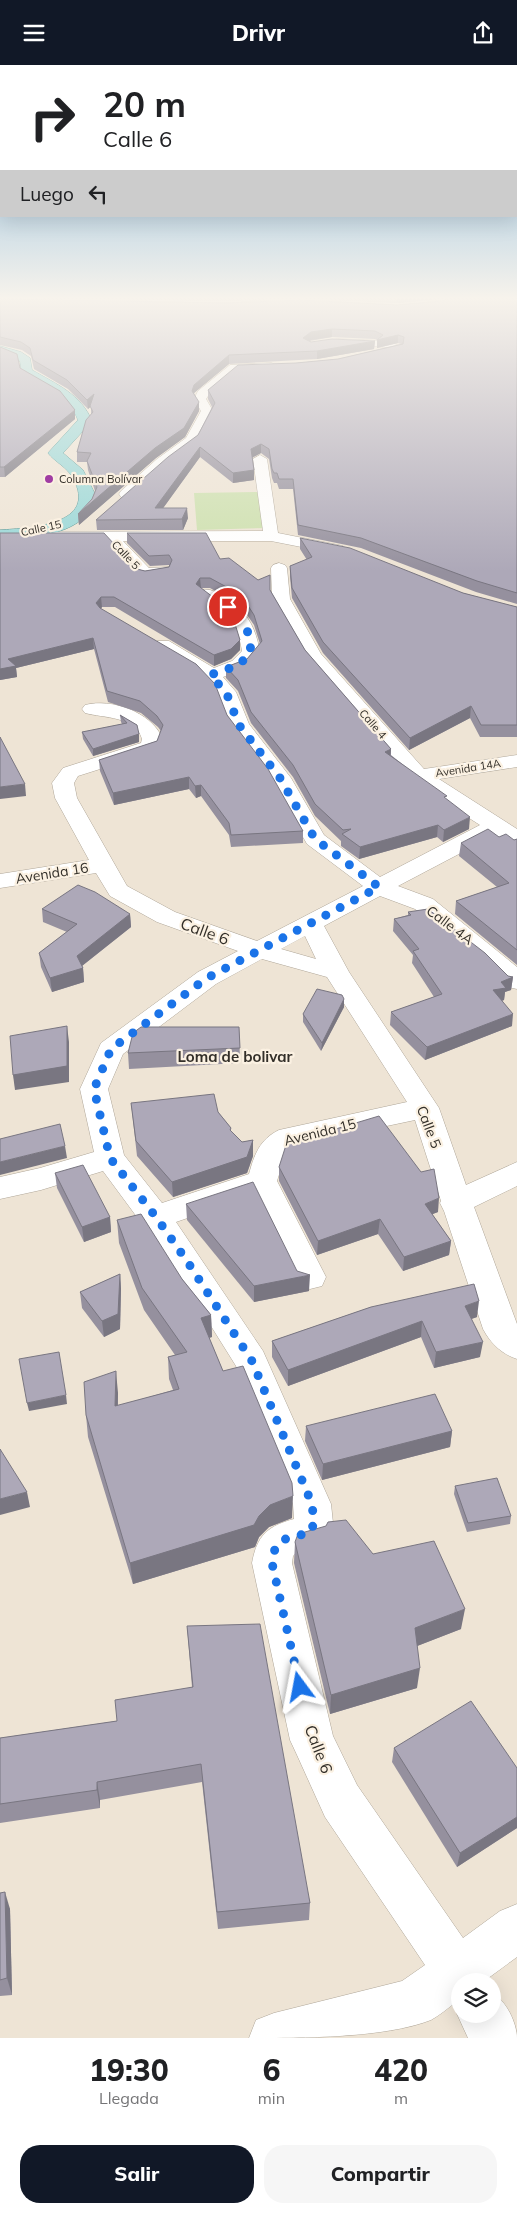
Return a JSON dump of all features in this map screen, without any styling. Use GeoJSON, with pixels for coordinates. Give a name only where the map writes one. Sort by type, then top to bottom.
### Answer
{"type":"FeatureCollection","features":[{"type":"Feature","properties":{"kind":"main road","name":"Calle 15"},"geometry":{"type":"LineString","coordinates":[[0,536],[44,530],[62,525],[84,511],[87,504],[85,485],[80,477],[56,453],[85,421],[82,411],[53,388]]}},
{"type":"Feature","properties":{"kind":"street"},"geometry":{"type":"LineString","coordinates":[[113,505],[162,462],[192,440],[207,411],[200,399],[202,394],[210,388]]}},
{"type":"Feature","properties":{"kind":"street"},"geometry":{"type":"LineString","coordinates":[[260,459],[271,536]]}},
{"type":"Feature","properties":{"kind":"street"},"geometry":{"type":"LineString","coordinates":[[78,536],[92,524]]}},
{"type":"Feature","properties":{"kind":"street","name":"Calle 5"},"geometry":{"type":"LineString","coordinates":[[108,535],[145,574],[162,571]]}},
{"type":"Feature","properties":{"kind":"street"},"geometry":{"type":"LineString","coordinates":[[0,536],[271,536],[354,553]]}},
{"type":"Feature","properties":{"kind":"street","name":"Calle 4"},"geometry":{"type":"LineString","coordinates":[[279,568],[281,599],[313,655],[419,776],[494,826],[517,839]]}},
{"type":"Feature","properties":{"kind":"street"},"geometry":{"type":"LineString","coordinates":[[206,594],[242,618],[248,630],[251,652],[239,665],[210,675]]}},
{"type":"Feature","properties":{"kind":"street","name":"Calle 4A"},"geometry":{"type":"LineString","coordinates":[[148,636],[205,669],[226,692],[239,725],[280,778],[315,839],[379,887],[424,904],[494,959],[517,981]]}},
{"type":"Feature","properties":{"kind":"street","name":"Calle 6"},"geometry":{"type":"LineString","coordinates":[[92,709],[129,715],[138,719],[152,736],[150,747],[70,772],[63,783],[66,798],[118,891],[166,917],[261,951]]}},
{"type":"Feature","properties":{"kind":"street","name":"Avenida 14A"},"geometry":{"type":"LineString","coordinates":[[419,776],[517,761]]}},
{"type":"Feature","properties":{"kind":"street"},"geometry":{"type":"LineString","coordinates":[[261,951],[310,922],[494,826]]}},
{"type":"Feature","properties":{"kind":"street","name":"Avenida 16"},"geometry":{"type":"LineString","coordinates":[[0,881],[103,865]]}},
{"type":"Feature","properties":{"kind":"street","name":"Calle 5"},"geometry":{"type":"LineString","coordinates":[[310,922],[336,972],[424,1108],[500,1329],[517,1345]]}},
{"type":"Feature","properties":{"kind":"street"},"geometry":{"type":"LineString","coordinates":[[261,951],[336,972]]}},
{"type":"Feature","properties":{"kind":"street","name":"Calle 6"},"geometry":{"type":"LineString","coordinates":[[261,951],[207,978],[111,1049],[94,1089],[110,1158],[156,1217],[252,1361],[312,1504],[314,1523],[310,1533],[283,1539],[273,1549],[272,1563],[312,1740],[341,1801],[459,1973]]}},
{"type":"Feature","properties":{"kind":"street","name":"Avenida 15"},"geometry":{"type":"LineString","coordinates":[[262,1181],[272,1148],[277,1142],[289,1137],[424,1108]]}},
{"type":"Feature","properties":{"kind":"street"},"geometry":{"type":"LineString","coordinates":[[0,1188],[110,1158]]}},
{"type":"Feature","properties":{"kind":"street"},"geometry":{"type":"LineString","coordinates":[[456,1203],[517,1173]]}},
{"type":"Feature","properties":{"kind":"street"},"geometry":{"type":"LineString","coordinates":[[156,1217],[262,1181],[310,1277]]}},
{"type":"Feature","properties":{"kind":"street"},"geometry":{"type":"LineString","coordinates":[[464,1973],[517,1928]]}},
{"type":"Feature","properties":{"kind":"street"},"geometry":{"type":"LineString","coordinates":[[274,2038],[413,2003],[451,1982]]}},
{"type":"Feature","properties":{"kind":"street"},"geometry":{"type":"LineString","coordinates":[[487,2023],[495,2038]]}},
{"type":"Feature","properties":{"kind":"green space"},"geometry":{"type":"Polygon","coordinates":[[[260,492],[266,528],[197,530],[194,493],[260,492]]]}},
{"type":"Feature","properties":{"kind":"building"},"geometry":{"type":"Polygon","coordinates":[[[0,388],[55,388],[60,391],[75,410],[4,467],[0,467],[0,388]]]}},
{"type":"Feature","properties":{"kind":"building"},"geometry":{"type":"Polygon","coordinates":[[[75,388],[193,388],[192,391],[199,402],[184,428],[155,448],[78,514],[92,499],[97,487],[87,461],[91,453],[77,452],[86,420],[93,412],[90,406],[94,394],[87,400],[75,388]]]}},
{"type":"Feature","properties":{"kind":"building"},"geometry":{"type":"Polygon","coordinates":[[[210,388],[517,388],[517,593],[477,581],[361,538],[298,525],[293,479],[279,479],[277,473],[274,473],[272,469],[269,449],[261,444],[251,449],[254,470],[233,473],[200,447],[155,508],[187,508],[182,519],[96,520],[168,457],[198,435],[215,403],[208,390],[210,388]]]}},
{"type":"Feature","properties":{"kind":"building"},"geometry":{"type":"Polygon","coordinates":[[[0,533],[104,533],[137,569],[145,571],[169,567],[172,560],[169,555],[149,556],[127,533],[206,533],[220,559],[229,558],[258,580],[270,575],[270,590],[305,650],[391,749],[385,752],[447,796],[444,797],[470,817],[444,830],[438,825],[360,847],[342,834],[351,829],[343,830],[315,804],[293,765],[251,712],[238,680],[226,667],[247,659],[262,641],[254,615],[245,601],[232,590],[210,578],[200,578],[196,584],[231,611],[240,640],[231,649],[214,655],[114,597],[101,597],[96,603],[100,608],[196,664],[215,684],[227,715],[268,769],[303,831],[231,835],[229,823],[201,785],[195,786],[189,777],[113,793],[99,760],[157,741],[163,725],[157,716],[140,701],[107,691],[93,638],[8,659],[16,666],[0,669],[0,533]]]}},
{"type":"Feature","properties":{"kind":"building"},"geometry":{"type":"Polygon","coordinates":[[[300,538],[350,548],[463,593],[517,607],[517,725],[481,725],[471,706],[410,738],[323,642],[292,588],[290,566],[312,557],[300,538]]]}},
{"type":"Feature","properties":{"kind":"building"},"geometry":{"type":"Polygon","coordinates":[[[120,715],[137,725],[139,734],[93,749],[82,732],[127,723],[120,715]]]}},
{"type":"Feature","properties":{"kind":"building"},"geometry":{"type":"Polygon","coordinates":[[[0,737],[25,784],[0,787],[0,737]]]}},
{"type":"Feature","properties":{"kind":"building"},"geometry":{"type":"Polygon","coordinates":[[[488,829],[499,837],[506,834],[514,840],[517,839],[517,950],[456,901],[509,883],[461,843],[488,829]]]}},
{"type":"Feature","properties":{"kind":"building"},"geometry":{"type":"Polygon","coordinates":[[[78,885],[95,892],[130,914],[77,956],[83,968],[50,978],[39,953],[77,924],[42,909],[78,885]]]}},
{"type":"Feature","properties":{"kind":"building"},"geometry":{"type":"Polygon","coordinates":[[[428,909],[485,953],[508,976],[513,977],[501,982],[506,988],[493,990],[513,1014],[427,1047],[391,1012],[442,994],[413,951],[419,949],[394,919],[411,915],[408,912],[428,909]]]}},
{"type":"Feature","properties":{"kind":"building"},"geometry":{"type":"Polygon","coordinates":[[[317,989],[342,995],[344,999],[322,1043],[303,1014],[317,989]]]}},
{"type":"Feature","properties":{"kind":"building"},"geometry":{"type":"Polygon","coordinates":[[[67,1026],[67,1066],[13,1075],[10,1036],[67,1026]]]}},
{"type":"Feature","properties":{"kind":"building"},"geometry":{"type":"Polygon","coordinates":[[[141,1027],[239,1027],[240,1048],[128,1053],[133,1033],[141,1027]]]}},
{"type":"Feature","properties":{"kind":"building"},"geometry":{"type":"Polygon","coordinates":[[[214,1094],[218,1112],[231,1128],[230,1130],[242,1142],[253,1140],[247,1157],[172,1182],[136,1141],[131,1103],[214,1094]]]}},
{"type":"Feature","properties":{"kind":"building"},"geometry":{"type":"Polygon","coordinates":[[[379,1116],[421,1172],[434,1169],[439,1198],[425,1204],[451,1241],[404,1257],[380,1219],[318,1241],[279,1167],[287,1142],[294,1136],[329,1131],[379,1116]]]}},
{"type":"Feature","properties":{"kind":"building"},"geometry":{"type":"Polygon","coordinates":[[[60,1124],[65,1146],[0,1162],[0,1139],[60,1124]]]}},
{"type":"Feature","properties":{"kind":"building"},"geometry":{"type":"Polygon","coordinates":[[[83,1165],[110,1217],[82,1227],[55,1173],[83,1165]]]}},
{"type":"Feature","properties":{"kind":"building"},"geometry":{"type":"Polygon","coordinates":[[[253,1182],[297,1271],[310,1275],[254,1286],[186,1204],[253,1182]]]}},
{"type":"Feature","properties":{"kind":"building"},"geometry":{"type":"Polygon","coordinates":[[[141,1214],[182,1279],[211,1315],[201,1318],[223,1371],[243,1366],[292,1483],[293,1496],[270,1505],[259,1516],[254,1525],[130,1563],[86,1415],[84,1382],[116,1371],[115,1406],[179,1389],[168,1357],[187,1352],[142,1288],[117,1220],[141,1214]]]}},
{"type":"Feature","properties":{"kind":"building"},"geometry":{"type":"Polygon","coordinates":[[[120,1274],[118,1314],[102,1321],[80,1292],[120,1274]]]}},
{"type":"Feature","properties":{"kind":"building"},"geometry":{"type":"Polygon","coordinates":[[[474,1284],[479,1301],[465,1306],[483,1342],[436,1352],[422,1321],[288,1370],[272,1341],[371,1307],[474,1284]]]}},
{"type":"Feature","properties":{"kind":"building"},"geometry":{"type":"Polygon","coordinates":[[[59,1352],[66,1395],[27,1403],[19,1359],[59,1352]]]}},
{"type":"Feature","properties":{"kind":"building"},"geometry":{"type":"Polygon","coordinates":[[[435,1394],[452,1431],[323,1464],[306,1426],[435,1394]]]}},
{"type":"Feature","properties":{"kind":"building"},"geometry":{"type":"Polygon","coordinates":[[[0,1449],[27,1492],[0,1499],[0,1449]]]}},
{"type":"Feature","properties":{"kind":"building"},"geometry":{"type":"Polygon","coordinates":[[[497,1478],[511,1516],[468,1523],[455,1486],[497,1478]]]}},
{"type":"Feature","properties":{"kind":"building"},"geometry":{"type":"Polygon","coordinates":[[[346,1520],[373,1554],[434,1541],[465,1609],[415,1628],[420,1668],[331,1695],[295,1542],[298,1534],[326,1526],[328,1522],[346,1520]]]}},
{"type":"Feature","properties":{"kind":"building"},"geometry":{"type":"Polygon","coordinates":[[[260,1624],[310,1903],[217,1912],[201,1764],[97,1782],[97,1790],[0,1804],[0,1738],[117,1721],[115,1700],[193,1687],[187,1626],[260,1624]]]}},
{"type":"Feature","properties":{"kind":"building"},"geometry":{"type":"Polygon","coordinates":[[[471,1701],[517,1768],[517,1817],[460,1853],[394,1748],[471,1701]]]}},
{"type":"Feature","properties":{"kind":"building"},"geometry":{"type":"Polygon","coordinates":[[[5,1892],[7,1978],[0,1980],[0,1893],[5,1892]]]}},
{"type":"Feature","properties":{"kind":"place","name":"Columna Bolívar"},"geometry":{"type":"Point","coordinates":[49,479]}},
{"type":"Feature","properties":{"kind":"district","name":"Loma de bolivar"},"geometry":{"type":"Point","coordinates":[235,1056]}},
{"type":"Feature","properties":{"kind":"route"},"geometry":{"type":"LineString","coordinates":[[228,607],[242,618],[248,630],[251,652],[239,665],[210,675],[226,692],[239,725],[280,778],[315,839],[379,887],[207,978],[149,1019],[111,1049],[94,1089],[110,1158],[156,1217],[187,1261],[252,1361],[312,1504],[314,1523],[310,1533],[283,1539],[273,1549],[272,1563],[300,1687]]}}]}
